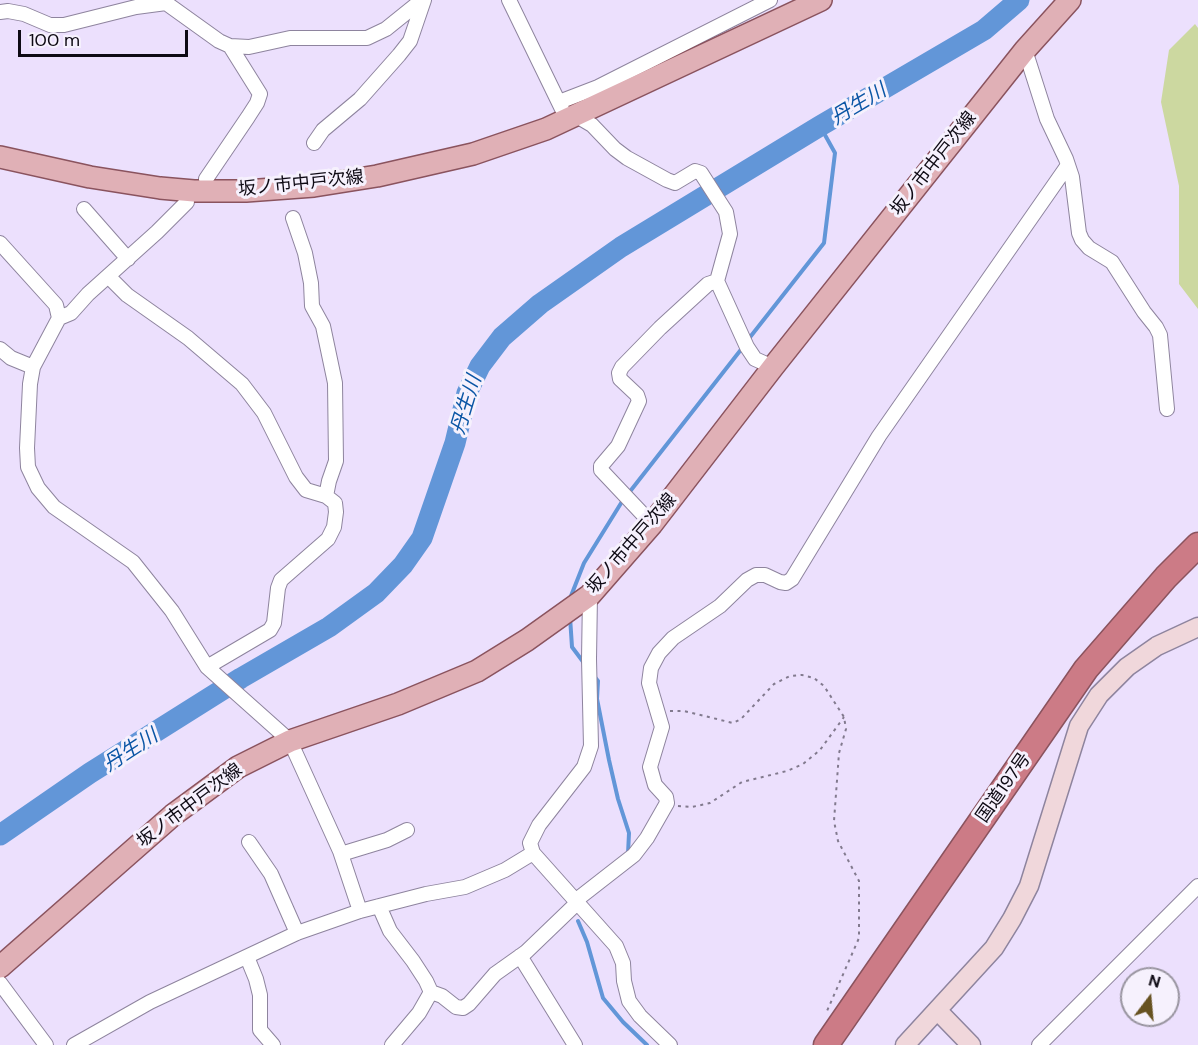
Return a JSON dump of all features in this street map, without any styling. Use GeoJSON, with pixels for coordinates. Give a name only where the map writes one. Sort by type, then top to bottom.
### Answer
{"type":"FeatureCollection","features":[{"type":"Feature","properties":{"kind":"highway","name":"国道197号"},"geometry":{"type":"LineString","coordinates":[[826,1045],[1086,669],[1166,577],[1198,545]]}},
{"type":"Feature","properties":{"kind":"main road","name":"坂ノ市中戸次線"},"geometry":{"type":"LineString","coordinates":[[0,157],[90,177],[194,191],[246,191],[314,186],[377,176],[473,154],[546,129],[567,112],[821,0]]}},
{"type":"Feature","properties":{"kind":"main road","name":"坂ノ市中戸次線"},"geometry":{"type":"LineString","coordinates":[[0,967],[172,815],[238,766],[290,741],[398,704],[477,671],[583,600],[652,524],[773,367],[1025,50],[1070,0]]}},
{"type":"Feature","properties":{"kind":"street"},"geometry":{"type":"LineString","coordinates":[[0,12],[24,14],[50,25],[64,25],[126,9],[166,2],[210,36],[230,46],[249,47],[290,38],[367,38],[386,29],[423,0]]}},
{"type":"Feature","properties":{"kind":"street"},"geometry":{"type":"LineString","coordinates":[[314,143],[323,130],[360,99],[410,41],[423,0]]}},
{"type":"Feature","properties":{"kind":"street"},"geometry":{"type":"LineString","coordinates":[[509,0],[567,112],[592,125],[627,158],[667,180],[675,183],[695,171],[701,174],[726,212],[730,234],[717,281],[747,347],[755,359],[773,367]]}},
{"type":"Feature","properties":{"kind":"street"},"geometry":{"type":"LineString","coordinates":[[567,112],[598,87],[770,0]]}},
{"type":"Feature","properties":{"kind":"street"},"geometry":{"type":"LineString","coordinates":[[206,179],[253,110],[260,94],[230,46]]}},
{"type":"Feature","properties":{"kind":"street"},"geometry":{"type":"LineString","coordinates":[[1025,50],[1047,119],[1072,177],[1082,240],[1089,248],[1112,262],[1160,335],[1167,409]]}},
{"type":"Feature","properties":{"kind":"street"},"geometry":{"type":"LineString","coordinates":[[379,906],[390,931],[426,981],[431,992],[442,996],[456,1007],[463,1008],[495,974],[520,956],[561,920],[576,902],[634,855],[647,838],[667,803],[666,797],[655,785],[650,767],[662,727],[650,683],[651,668],[659,653],[673,638],[720,606],[747,580],[756,575],[765,575],[786,583],[792,579],[879,436],[1068,165]]}},
{"type":"Feature","properties":{"kind":"street"},"geometry":{"type":"LineString","coordinates":[[187,202],[71,313],[59,318],[33,367],[29,393],[28,467],[38,488],[54,507],[132,562],[172,611],[208,669],[290,741],[342,854],[360,911]]}},
{"type":"Feature","properties":{"kind":"street"},"geometry":{"type":"LineString","coordinates":[[84,209],[128,260]]}},
{"type":"Feature","properties":{"kind":"street"},"geometry":{"type":"LineString","coordinates":[[293,218],[307,263],[312,306],[323,326],[335,383],[336,461],[326,496]]}},
{"type":"Feature","properties":{"kind":"street"},"geometry":{"type":"LineString","coordinates":[[0,243],[56,305],[59,318]]}},
{"type":"Feature","properties":{"kind":"street"},"geometry":{"type":"LineString","coordinates":[[108,276],[127,295],[188,338],[242,384],[264,413],[306,490],[326,496],[335,503],[334,527],[328,539],[281,580],[270,630],[208,669]]}},
{"type":"Feature","properties":{"kind":"street"},"geometry":{"type":"LineString","coordinates":[[652,524],[601,470],[601,466],[618,446],[639,401],[637,395],[620,379],[619,374],[622,367],[660,328],[708,284],[717,281]]}},
{"type":"Feature","properties":{"kind":"street"},"geometry":{"type":"LineString","coordinates":[[0,349],[11,358],[33,367]]}},
{"type":"Feature","properties":{"kind":"street"},"geometry":{"type":"LineString","coordinates":[[583,600],[590,679],[591,746],[584,766],[539,825],[530,843],[533,853],[616,946],[622,963],[629,1001],[640,1016],[670,1045]]}},
{"type":"Feature","properties":{"kind":"street"},"geometry":{"type":"LineString","coordinates":[[905,1045],[994,948],[1012,919],[1029,886],[1079,726],[1099,695],[1127,668],[1157,646],[1198,627]]}},
{"type":"Feature","properties":{"kind":"street"},"geometry":{"type":"LineString","coordinates":[[342,854],[407,830]]}},
{"type":"Feature","properties":{"kind":"street"},"geometry":{"type":"LineString","coordinates":[[249,842],[271,874],[297,933]]}},
{"type":"Feature","properties":{"kind":"street"},"geometry":{"type":"LineString","coordinates":[[74,1045],[150,1002],[297,933],[360,911],[426,894],[465,888],[505,870],[533,853]]}},
{"type":"Feature","properties":{"kind":"street"},"geometry":{"type":"LineString","coordinates":[[1039,1045],[1198,886]]}},
{"type":"Feature","properties":{"kind":"street"},"geometry":{"type":"LineString","coordinates":[[520,956],[575,1045]]}},
{"type":"Feature","properties":{"kind":"street"},"geometry":{"type":"LineString","coordinates":[[247,957],[260,995],[260,1030],[273,1045]]}},
{"type":"Feature","properties":{"kind":"street"},"geometry":{"type":"LineString","coordinates":[[0,983],[46,1045]]}},
{"type":"Feature","properties":{"kind":"street"},"geometry":{"type":"LineString","coordinates":[[392,1045],[419,1013],[431,992]]}},
{"type":"Feature","properties":{"kind":"street"},"geometry":{"type":"LineString","coordinates":[[938,1011],[971,1045]]}},
{"type":"Feature","properties":{"kind":"path"},"geometry":{"type":"LineString","coordinates":[[655,702],[668,711],[684,711],[733,723],[741,719],[774,684],[790,676],[802,675],[814,678],[824,686],[844,717],[846,729],[838,753],[834,821],[838,841],[859,881],[859,938],[825,1016]]}},
{"type":"Feature","properties":{"kind":"path"},"geometry":{"type":"LineString","coordinates":[[667,803],[684,807],[710,803],[742,782],[787,771],[802,764],[820,750],[844,717]]}},
{"type":"Feature","properties":{"kind":"green space"},"geometry":{"type":"Polygon","coordinates":[[[1195,24],[1198,28],[1198,309],[1179,284],[1179,186],[1161,102],[1169,50],[1195,24]]]}},
{"type":"Feature","properties":{"kind":"waterway","name":"丹生川"},"geometry":{"type":"LineString","coordinates":[[0,835],[90,773],[241,678],[329,627],[376,593],[403,565],[422,538],[455,443],[467,393],[480,366],[502,337],[540,304],[621,247],[984,30],[1019,0]]}},
{"type":"Feature","properties":{"kind":"waterway"},"geometry":{"type":"LineString","coordinates":[[747,341],[824,243],[835,153],[820,126]]}},
{"type":"Feature","properties":{"kind":"waterway"},"geometry":{"type":"LineString","coordinates":[[628,494],[743,347]]}},
{"type":"Feature","properties":{"kind":"waterway"},"geometry":{"type":"LineString","coordinates":[[569,601],[584,563],[623,500]]}},
{"type":"Feature","properties":{"kind":"waterway"},"geometry":{"type":"LineString","coordinates":[[570,617],[572,647],[584,663]]}},
{"type":"Feature","properties":{"kind":"waterway"},"geometry":{"type":"LineString","coordinates":[[594,676],[598,681],[597,699],[609,760],[629,833],[628,854]]}},
{"type":"Feature","properties":{"kind":"waterway"},"geometry":{"type":"LineString","coordinates":[[578,921],[587,942],[603,998],[623,1022],[647,1045]]}}]}
